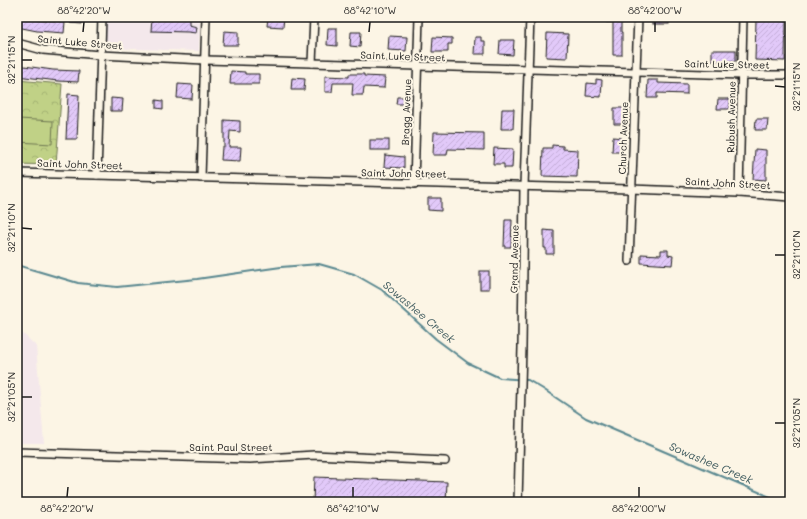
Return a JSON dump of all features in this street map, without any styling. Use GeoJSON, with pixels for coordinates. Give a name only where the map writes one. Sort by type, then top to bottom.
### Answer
{"type":"FeatureCollection","features":[{"type":"Feature","properties":{"kind":"street"},"geometry":{"type":"LineString","coordinates":[[97,175],[102,17]]}},
{"type":"Feature","properties":{"kind":"street"},"geometry":{"type":"LineString","coordinates":[[201,178],[206,17]]}},
{"type":"Feature","properties":{"kind":"street"},"geometry":{"type":"LineString","coordinates":[[312,63],[314,17]]}},
{"type":"Feature","properties":{"kind":"street","name":"Bragg Avenue"},"geometry":{"type":"LineString","coordinates":[[414,184],[418,17]]}},
{"type":"Feature","properties":{"kind":"street","name":"Grand Avenue"},"geometry":{"type":"LineString","coordinates":[[518,502],[521,415],[524,186],[530,17]]}},
{"type":"Feature","properties":{"kind":"street","name":"Church Avenue"},"geometry":{"type":"LineString","coordinates":[[629,261],[630,189],[638,17]]}},
{"type":"Feature","properties":{"kind":"street","name":"Rubush Avenue"},"geometry":{"type":"LineString","coordinates":[[739,192],[743,17]]}},
{"type":"Feature","properties":{"kind":"street","name":"Saint Luke Street"},"geometry":{"type":"LineString","coordinates":[[17,43],[43,50],[100,55],[205,60],[742,75],[790,75]]}},
{"type":"Feature","properties":{"kind":"street","name":"Saint John Street"},"geometry":{"type":"LineString","coordinates":[[17,173],[739,192],[790,196]]}},
{"type":"Feature","properties":{"kind":"street","name":"Saint Paul Street"},"geometry":{"type":"LineString","coordinates":[[17,452],[250,459],[314,455],[445,461]]}},
{"type":"Feature","properties":{"kind":"shaded area"},"geometry":{"type":"Polygon","coordinates":[[[106,17],[200,17],[199,51],[105,48],[106,17]]]}},
{"type":"Feature","properties":{"kind":"shaded area"},"geometry":{"type":"Polygon","coordinates":[[[17,328],[36,346],[44,443],[17,443],[17,328]]]}},
{"type":"Feature","properties":{"kind":"green space"},"geometry":{"type":"Polygon","coordinates":[[[17,80],[62,84],[56,165],[17,164],[17,80]]]}},
{"type":"Feature","properties":{"kind":"green space"},"geometry":{"type":"Polygon","coordinates":[[[19,119],[53,121],[52,144],[18,142],[19,119]]]}},
{"type":"Feature","properties":{"kind":"building"},"geometry":{"type":"Polygon","coordinates":[[[17,17],[65,22],[64,33],[37,31],[17,27],[17,17]]]}},
{"type":"Feature","properties":{"kind":"building"},"geometry":{"type":"Polygon","coordinates":[[[70,17],[82,17],[82,24],[70,23],[70,17]]]}},
{"type":"Feature","properties":{"kind":"building"},"geometry":{"type":"Polygon","coordinates":[[[152,17],[189,17],[189,25],[197,27],[196,33],[151,31],[152,17]]]}},
{"type":"Feature","properties":{"kind":"building"},"geometry":{"type":"Polygon","coordinates":[[[268,17],[284,17],[283,27],[267,26],[268,17]]]}},
{"type":"Feature","properties":{"kind":"building"},"geometry":{"type":"Polygon","coordinates":[[[606,17],[624,17],[623,23],[621,23],[622,55],[613,55],[613,22],[606,22],[606,17]]]}},
{"type":"Feature","properties":{"kind":"building"},"geometry":{"type":"Polygon","coordinates":[[[653,17],[669,17],[669,24],[653,24],[653,17]]]}},
{"type":"Feature","properties":{"kind":"building"},"geometry":{"type":"Polygon","coordinates":[[[756,19],[786,20],[785,61],[755,60],[756,19]]]}},
{"type":"Feature","properties":{"kind":"building"},"geometry":{"type":"Polygon","coordinates":[[[328,28],[337,28],[337,46],[327,45],[328,28]]]}},
{"type":"Feature","properties":{"kind":"building"},"geometry":{"type":"Polygon","coordinates":[[[224,31],[238,32],[238,45],[223,45],[224,31]]]}},
{"type":"Feature","properties":{"kind":"building"},"geometry":{"type":"Polygon","coordinates":[[[351,32],[361,32],[360,47],[350,46],[351,32]]]}},
{"type":"Feature","properties":{"kind":"building"},"geometry":{"type":"Polygon","coordinates":[[[547,33],[568,34],[567,58],[546,57],[547,33]]]}},
{"type":"Feature","properties":{"kind":"building"},"geometry":{"type":"Polygon","coordinates":[[[389,36],[407,37],[406,51],[388,50],[389,36]]]}},
{"type":"Feature","properties":{"kind":"building"},"geometry":{"type":"Polygon","coordinates":[[[433,37],[452,38],[452,44],[448,44],[448,52],[432,52],[433,37]]]}},
{"type":"Feature","properties":{"kind":"building"},"geometry":{"type":"Polygon","coordinates":[[[475,37],[481,37],[481,41],[485,41],[485,54],[474,54],[475,37]]]}},
{"type":"Feature","properties":{"kind":"building"},"geometry":{"type":"Polygon","coordinates":[[[500,40],[514,40],[513,55],[499,54],[500,40]]]}},
{"type":"Feature","properties":{"kind":"building"},"geometry":{"type":"Polygon","coordinates":[[[712,50],[736,50],[736,61],[712,61],[712,50]]]}},
{"type":"Feature","properties":{"kind":"building"},"geometry":{"type":"Polygon","coordinates":[[[17,65],[53,70],[79,71],[78,82],[17,76],[17,65]]]}},
{"type":"Feature","properties":{"kind":"building"},"geometry":{"type":"Polygon","coordinates":[[[231,71],[245,72],[245,74],[259,74],[259,84],[230,84],[231,71]]]}},
{"type":"Feature","properties":{"kind":"building"},"geometry":{"type":"Polygon","coordinates":[[[349,74],[364,74],[364,76],[385,77],[384,88],[364,87],[363,95],[352,95],[353,83],[333,83],[332,92],[325,92],[325,76],[349,77],[349,74]]]}},
{"type":"Feature","properties":{"kind":"building"},"geometry":{"type":"Polygon","coordinates":[[[292,78],[305,79],[304,90],[291,90],[292,78]]]}},
{"type":"Feature","properties":{"kind":"building"},"geometry":{"type":"Polygon","coordinates":[[[596,79],[602,80],[601,97],[586,96],[587,83],[596,84],[596,79]]]}},
{"type":"Feature","properties":{"kind":"building"},"geometry":{"type":"Polygon","coordinates":[[[648,80],[658,80],[658,83],[687,84],[687,94],[657,93],[657,98],[647,98],[648,80]]]}},
{"type":"Feature","properties":{"kind":"building"},"geometry":{"type":"Polygon","coordinates":[[[178,84],[193,85],[192,99],[177,98],[178,84]]]}},
{"type":"Feature","properties":{"kind":"building"},"geometry":{"type":"Polygon","coordinates":[[[68,94],[79,95],[77,139],[66,139],[68,94]]]}},
{"type":"Feature","properties":{"kind":"building"},"geometry":{"type":"Polygon","coordinates":[[[397,97],[405,97],[405,104],[396,104],[397,97]]]}},
{"type":"Feature","properties":{"kind":"building"},"geometry":{"type":"Polygon","coordinates":[[[111,98],[123,99],[122,111],[111,111],[111,98]]]}},
{"type":"Feature","properties":{"kind":"building"},"geometry":{"type":"Polygon","coordinates":[[[718,99],[730,99],[730,109],[717,109],[718,99]]]}},
{"type":"Feature","properties":{"kind":"building"},"geometry":{"type":"Polygon","coordinates":[[[156,100],[163,101],[163,109],[156,108],[156,100]]]}},
{"type":"Feature","properties":{"kind":"building"},"geometry":{"type":"Polygon","coordinates":[[[614,108],[624,108],[623,124],[614,124],[614,108]]]}},
{"type":"Feature","properties":{"kind":"building"},"geometry":{"type":"Polygon","coordinates":[[[502,109],[514,109],[513,129],[501,129],[502,109]]]}},
{"type":"Feature","properties":{"kind":"building"},"geometry":{"type":"Polygon","coordinates":[[[756,119],[768,119],[767,130],[755,130],[756,119]]]}},
{"type":"Feature","properties":{"kind":"building"},"geometry":{"type":"Polygon","coordinates":[[[224,120],[240,121],[240,132],[230,131],[229,147],[241,147],[240,161],[221,160],[222,147],[224,147],[224,120]]]}},
{"type":"Feature","properties":{"kind":"building"},"geometry":{"type":"Polygon","coordinates":[[[434,132],[484,133],[484,150],[448,149],[447,155],[433,155],[434,132]]]}},
{"type":"Feature","properties":{"kind":"building"},"geometry":{"type":"Polygon","coordinates":[[[613,137],[622,138],[622,152],[612,152],[613,137]]]}},
{"type":"Feature","properties":{"kind":"building"},"geometry":{"type":"Polygon","coordinates":[[[370,140],[389,140],[389,150],[370,150],[370,140]]]}},
{"type":"Feature","properties":{"kind":"building"},"geometry":{"type":"Polygon","coordinates":[[[552,145],[563,146],[563,149],[578,150],[577,177],[542,176],[543,148],[552,148],[552,145]]]}},
{"type":"Feature","properties":{"kind":"building"},"geometry":{"type":"Polygon","coordinates":[[[494,148],[513,149],[512,168],[504,168],[504,164],[493,164],[494,148]]]}},
{"type":"Feature","properties":{"kind":"building"},"geometry":{"type":"Polygon","coordinates":[[[755,149],[766,150],[766,180],[753,179],[755,149]]]}},
{"type":"Feature","properties":{"kind":"building"},"geometry":{"type":"Polygon","coordinates":[[[385,155],[404,157],[404,168],[384,167],[385,155]]]}},
{"type":"Feature","properties":{"kind":"building"},"geometry":{"type":"Polygon","coordinates":[[[428,198],[441,198],[441,211],[428,210],[428,198]]]}},
{"type":"Feature","properties":{"kind":"building"},"geometry":{"type":"Polygon","coordinates":[[[505,220],[512,220],[511,247],[504,247],[505,220]]]}},
{"type":"Feature","properties":{"kind":"building"},"geometry":{"type":"Polygon","coordinates":[[[544,230],[554,231],[554,254],[546,254],[546,248],[544,248],[544,230]]]}},
{"type":"Feature","properties":{"kind":"building"},"geometry":{"type":"Polygon","coordinates":[[[661,250],[668,250],[668,255],[673,256],[672,265],[641,263],[641,254],[661,255],[661,250]]]}},
{"type":"Feature","properties":{"kind":"building"},"geometry":{"type":"Polygon","coordinates":[[[480,271],[489,271],[489,289],[480,289],[480,271]]]}},
{"type":"Feature","properties":{"kind":"building"},"geometry":{"type":"Polygon","coordinates":[[[314,477],[447,482],[446,502],[313,502],[314,477]]]}},
{"type":"Feature","properties":{"kind":"waterway","name":"Sowashee Creek"},"geometry":{"type":"LineString","coordinates":[[17,265],[78,283],[117,287],[197,279],[281,267],[319,264],[354,274],[382,290],[436,339],[468,363],[500,378],[528,380],[586,418],[782,502]]}}]}
